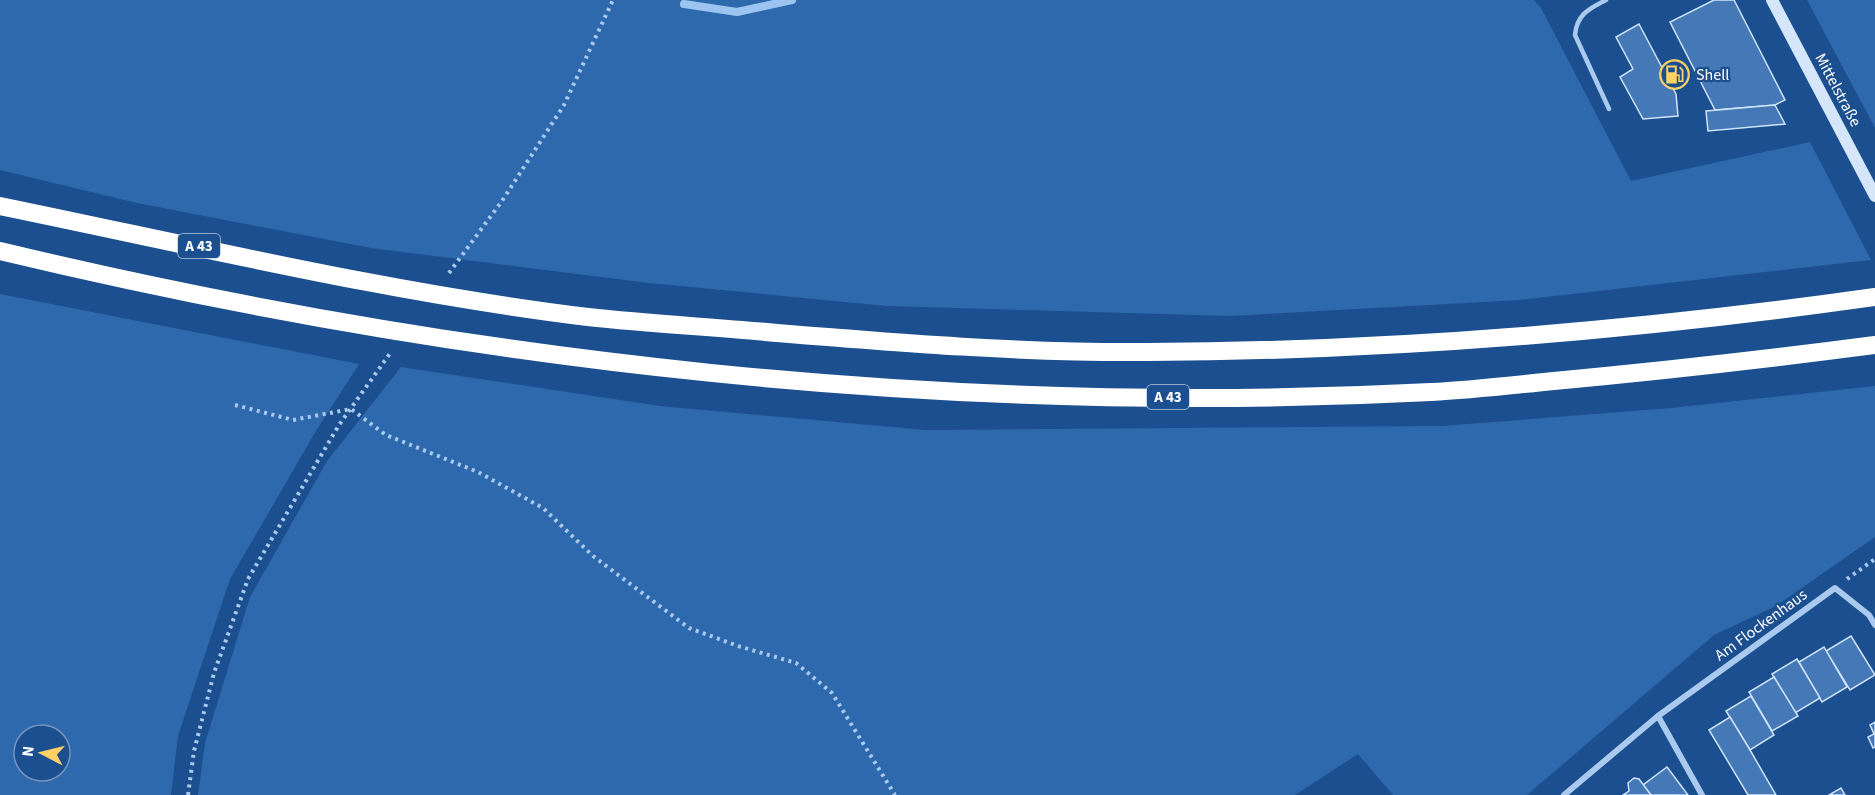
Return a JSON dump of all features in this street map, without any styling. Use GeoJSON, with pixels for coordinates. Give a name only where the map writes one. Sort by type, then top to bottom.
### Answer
{"type":"FeatureCollection","features":[{"type":"Feature","properties":{"kind":"highway","name":"A 43"},"geometry":{"type":"LineString","coordinates":[[0,206],[483,301],[588,317],[928,346],[1144,352],[1358,346],[1520,338],[1743,316],[1875,297]]}},
{"type":"Feature","properties":{"kind":"highway","name":"A 43"},"geometry":{"type":"LineString","coordinates":[[0,251],[84,271],[310,317],[449,341],[629,363],[877,388],[1179,397],[1433,392],[1717,366],[1875,345]]}},
{"type":"Feature","properties":{"kind":"main road","name":"Mittelstraße"},"geometry":{"type":"LineString","coordinates":[[1772,0],[1875,196]]}},
{"type":"Feature","properties":{"kind":"street"},"geometry":{"type":"LineString","coordinates":[[1835,588],[1869,615],[1875,625]]}},
{"type":"Feature","properties":{"kind":"street","name":"Am Flockenhaus"},"geometry":{"type":"LineString","coordinates":[[1564,795],[1658,717],[1835,588]]}},
{"type":"Feature","properties":{"kind":"street"},"geometry":{"type":"LineString","coordinates":[[1658,717],[1702,795]]}},
{"type":"Feature","properties":{"kind":"lane"},"geometry":{"type":"LineString","coordinates":[[1606,0],[1583,13],[1576,24],[1575,35],[1609,109]]}},
{"type":"Feature","properties":{"kind":"path"},"geometry":{"type":"LineString","coordinates":[[502,201],[564,105],[613,0]]}},
{"type":"Feature","properties":{"kind":"path"},"geometry":{"type":"LineString","coordinates":[[235,405],[293,420],[351,409],[386,435],[478,472],[543,508],[593,556],[690,628],[738,646],[796,663],[831,693],[895,795]]}},
{"type":"Feature","properties":{"kind":"path"},"geometry":{"type":"LineString","coordinates":[[188,795],[194,751],[214,673],[248,579],[354,405]]}},
{"type":"Feature","properties":{"kind":"path"},"geometry":{"type":"LineString","coordinates":[[1835,588],[1875,559]]}},
{"type":"Feature","properties":{"kind":"shaded area"},"geometry":{"type":"Polygon","coordinates":[[[0,0],[1534,0],[1541,8],[1631,181],[1810,142],[1871,260],[1519,300],[1229,316],[887,306],[649,283],[371,248],[137,203],[0,170],[0,0]]]}},
{"type":"Feature","properties":{"kind":"shaded area"},"geometry":{"type":"Polygon","coordinates":[[[1807,0],[1875,0],[1875,128],[1807,0]]]}},
{"type":"Feature","properties":{"kind":"shaded area"},"geometry":{"type":"Polygon","coordinates":[[[0,294],[359,364],[316,431],[230,579],[178,736],[171,795],[0,795],[0,294]]]}},
{"type":"Feature","properties":{"kind":"shaded area"},"geometry":{"type":"Polygon","coordinates":[[[401,367],[660,406],[925,430],[1442,426],[1671,408],[1875,386],[1875,537],[1776,606],[1714,635],[1527,795],[1393,795],[1358,754],[1295,795],[198,795],[205,743],[250,597],[327,461],[401,367]]]}},
{"type":"Feature","properties":{"kind":"building"},"geometry":{"type":"Polygon","coordinates":[[[1714,0],[1734,0],[1785,100],[1775,105],[1715,110],[1670,22],[1714,0]]]}},
{"type":"Feature","properties":{"kind":"building"},"geometry":{"type":"Polygon","coordinates":[[[1639,24],[1676,94],[1678,116],[1643,119],[1620,77],[1633,69],[1616,37],[1639,24]]]}},
{"type":"Feature","properties":{"kind":"building"},"geometry":{"type":"Polygon","coordinates":[[[1775,105],[1785,124],[1708,131],[1706,111],[1775,105]]]}},
{"type":"Feature","properties":{"kind":"building"},"geometry":{"type":"Polygon","coordinates":[[[1851,636],[1875,675],[1850,690],[1826,651],[1851,636]]]}},
{"type":"Feature","properties":{"kind":"building"},"geometry":{"type":"Polygon","coordinates":[[[1824,647],[1847,687],[1822,702],[1799,662],[1824,647]]]}},
{"type":"Feature","properties":{"kind":"building"},"geometry":{"type":"Polygon","coordinates":[[[1797,659],[1820,698],[1795,713],[1772,674],[1797,659]]]}},
{"type":"Feature","properties":{"kind":"building"},"geometry":{"type":"Polygon","coordinates":[[[1774,677],[1798,716],[1772,731],[1749,692],[1774,677]]]}},
{"type":"Feature","properties":{"kind":"building"},"geometry":{"type":"Polygon","coordinates":[[[1751,696],[1774,735],[1750,750],[1726,711],[1751,696]]]}},
{"type":"Feature","properties":{"kind":"building"},"geometry":{"type":"Polygon","coordinates":[[[1730,717],[1776,795],[1748,795],[1709,730],[1730,717]]]}},
{"type":"Feature","properties":{"kind":"building"},"geometry":{"type":"Polygon","coordinates":[[[1875,722],[1875,747],[1873,748],[1868,737],[1874,734],[1870,725],[1875,722]]]}},
{"type":"Feature","properties":{"kind":"building"},"geometry":{"type":"Polygon","coordinates":[[[1667,767],[1688,795],[1651,795],[1643,785],[1667,767]]]}},
{"type":"Feature","properties":{"kind":"building"},"geometry":{"type":"Polygon","coordinates":[[[1634,778],[1639,779],[1651,795],[1623,795],[1629,791],[1628,783],[1634,778]]]}},
{"type":"Feature","properties":{"kind":"building"},"geometry":{"type":"Polygon","coordinates":[[[1841,788],[1845,795],[1829,795],[1841,788]]]}},
{"type":"Feature","properties":{"kind":"waterway"},"geometry":{"type":"LineString","coordinates":[[684,4],[737,12],[792,0]]}},
{"type":"Feature","properties":{"kind":"place","name":"Shell"},"geometry":{"type":"Point","coordinates":[1675,75]}}]}
